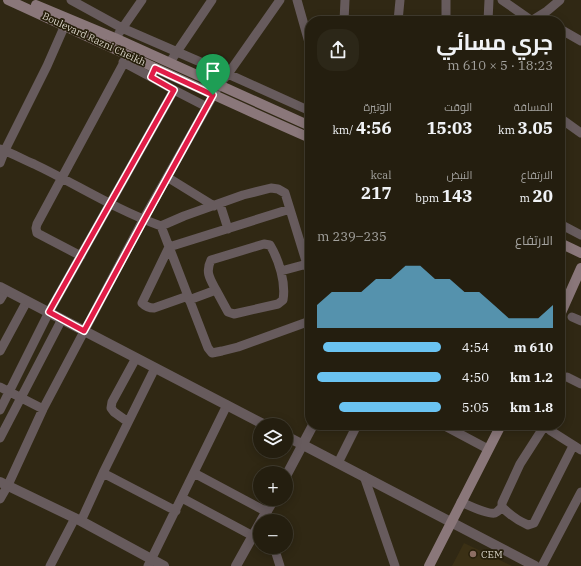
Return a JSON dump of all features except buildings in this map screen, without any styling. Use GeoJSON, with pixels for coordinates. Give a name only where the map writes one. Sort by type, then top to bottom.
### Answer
{"type":"FeatureCollection","features":[{"type":"Feature","properties":{"kind":"main road","name":"Boulevard Razni Cheikh"},"geometry":{"type":"LineString","coordinates":[[8,0],[40,6],[65,26],[153,72],[213,95],[305,136]]}},
{"type":"Feature","properties":{"kind":"main road","name":"Boulevard Razni Cheikh"},"geometry":{"type":"LineString","coordinates":[[24,0],[170,62],[305,124]]}},
{"type":"Feature","properties":{"kind":"main road"},"geometry":{"type":"LineString","coordinates":[[565,246],[580,253]]}},
{"type":"Feature","properties":{"kind":"main road"},"geometry":{"type":"LineString","coordinates":[[565,251],[580,253]]}},
{"type":"Feature","properties":{"kind":"main road"},"geometry":{"type":"LineString","coordinates":[[565,302],[581,268]]}},
{"type":"Feature","properties":{"kind":"main road"},"geometry":{"type":"LineString","coordinates":[[429,566],[498,430]]}},
{"type":"Feature","properties":{"kind":"street"},"geometry":{"type":"LineString","coordinates":[[71,0],[122,28],[305,109]]}},
{"type":"Feature","properties":{"kind":"street"},"geometry":{"type":"LineString","coordinates":[[115,38],[142,0]]}},
{"type":"Feature","properties":{"kind":"street"},"geometry":{"type":"LineString","coordinates":[[170,62],[212,0]]}},
{"type":"Feature","properties":{"kind":"street"},"geometry":{"type":"LineString","coordinates":[[0,499],[4,484],[43,409],[206,107],[219,85],[280,0]]}},
{"type":"Feature","properties":{"kind":"street"},"geometry":{"type":"LineString","coordinates":[[297,0],[305,28]]}},
{"type":"Feature","properties":{"kind":"street"},"geometry":{"type":"LineString","coordinates":[[344,16],[345,0]]}},
{"type":"Feature","properties":{"kind":"street"},"geometry":{"type":"LineString","coordinates":[[398,16],[400,0]]}},
{"type":"Feature","properties":{"kind":"street"},"geometry":{"type":"LineString","coordinates":[[446,0],[446,16]]}},
{"type":"Feature","properties":{"kind":"street"},"geometry":{"type":"LineString","coordinates":[[488,16],[489,0]]}},
{"type":"Feature","properties":{"kind":"street"},"geometry":{"type":"LineString","coordinates":[[502,0],[529,16]]}},
{"type":"Feature","properties":{"kind":"street"},"geometry":{"type":"LineString","coordinates":[[539,16],[560,0]]}},
{"type":"Feature","properties":{"kind":"street"},"geometry":{"type":"LineString","coordinates":[[0,164],[2,150],[47,66],[65,26]]}},
{"type":"Feature","properties":{"kind":"street"},"geometry":{"type":"LineString","coordinates":[[565,32],[581,41]]}},
{"type":"Feature","properties":{"kind":"street"},"geometry":{"type":"LineString","coordinates":[[81,256],[37,233],[36,228],[125,58]]}},
{"type":"Feature","properties":{"kind":"street"},"geometry":{"type":"LineString","coordinates":[[153,72],[174,90],[206,107]]}},
{"type":"Feature","properties":{"kind":"street"},"geometry":{"type":"LineString","coordinates":[[0,410],[49,312],[174,90]]}},
{"type":"Feature","properties":{"kind":"street"},"geometry":{"type":"LineString","coordinates":[[565,122],[581,134]]}},
{"type":"Feature","properties":{"kind":"street"},"geometry":{"type":"LineString","coordinates":[[2,150],[62,177],[110,204],[160,226],[243,195],[271,188],[278,189],[285,193],[305,258]]}},
{"type":"Feature","properties":{"kind":"street"},"geometry":{"type":"LineString","coordinates":[[167,177],[217,205],[228,229]]}},
{"type":"Feature","properties":{"kind":"street"},"geometry":{"type":"LineString","coordinates":[[216,290],[154,308],[145,306],[142,303],[169,247],[290,210]]}},
{"type":"Feature","properties":{"kind":"street"},"geometry":{"type":"LineString","coordinates":[[160,226],[208,348],[212,352],[216,353],[305,323]]}},
{"type":"Feature","properties":{"kind":"street"},"geometry":{"type":"LineString","coordinates":[[565,227],[581,235]]}},
{"type":"Feature","properties":{"kind":"street"},"geometry":{"type":"LineString","coordinates":[[267,244],[270,245],[281,270],[284,295],[283,300],[278,304],[234,314],[228,312],[216,290],[209,275],[208,266],[211,260],[267,244]]}},
{"type":"Feature","properties":{"kind":"street"},"geometry":{"type":"LineString","coordinates":[[281,270],[305,264]]}},
{"type":"Feature","properties":{"kind":"street"},"geometry":{"type":"LineString","coordinates":[[0,300],[3,288],[253,419]]}},
{"type":"Feature","properties":{"kind":"street"},"geometry":{"type":"LineString","coordinates":[[0,351],[26,301]]}},
{"type":"Feature","properties":{"kind":"street"},"geometry":{"type":"LineString","coordinates":[[572,316],[581,321]]}},
{"type":"Feature","properties":{"kind":"street"},"geometry":{"type":"LineString","coordinates":[[0,438],[62,319]]}},
{"type":"Feature","properties":{"kind":"street"},"geometry":{"type":"LineString","coordinates":[[128,422],[111,408],[112,402],[136,358]]}},
{"type":"Feature","properties":{"kind":"street"},"geometry":{"type":"LineString","coordinates":[[50,566],[103,473],[155,368]]}},
{"type":"Feature","properties":{"kind":"street"},"geometry":{"type":"LineString","coordinates":[[567,377],[581,384]]}},
{"type":"Feature","properties":{"kind":"street"},"geometry":{"type":"LineString","coordinates":[[0,387],[43,409]]}},
{"type":"Feature","properties":{"kind":"street"},"geometry":{"type":"LineString","coordinates":[[150,563],[227,406]]}},
{"type":"Feature","properties":{"kind":"street"},"geometry":{"type":"LineString","coordinates":[[291,466],[310,430]]}},
{"type":"Feature","properties":{"kind":"street"},"geometry":{"type":"LineString","coordinates":[[338,463],[354,430]]}},
{"type":"Feature","properties":{"kind":"street"},"geometry":{"type":"LineString","coordinates":[[452,430],[488,449]]}},
{"type":"Feature","properties":{"kind":"street"},"geometry":{"type":"LineString","coordinates":[[461,502],[492,513],[495,513],[502,507],[502,502],[520,464],[542,430]]}},
{"type":"Feature","properties":{"kind":"street"},"geometry":{"type":"LineString","coordinates":[[502,507],[520,522],[528,525],[534,523],[577,448],[550,430]]}},
{"type":"Feature","properties":{"kind":"street"},"geometry":{"type":"LineString","coordinates":[[293,440],[535,566]]}},
{"type":"Feature","properties":{"kind":"street"},"geometry":{"type":"LineString","coordinates":[[103,473],[176,511]]}},
{"type":"Feature","properties":{"kind":"street"},"geometry":{"type":"LineString","coordinates":[[194,473],[256,514]]}},
{"type":"Feature","properties":{"kind":"street"},"geometry":{"type":"LineString","coordinates":[[364,476],[395,566]]}},
{"type":"Feature","properties":{"kind":"street"},"geometry":{"type":"LineString","coordinates":[[4,484],[78,519],[150,563],[164,566]]}},
{"type":"Feature","properties":{"kind":"street"},"geometry":{"type":"LineString","coordinates":[[542,566],[581,492]]}},
{"type":"Feature","properties":{"kind":"street"},"geometry":{"type":"LineString","coordinates":[[182,498],[253,536],[236,566]]}},
{"type":"Feature","properties":{"kind":"street"},"geometry":{"type":"LineString","coordinates":[[276,554],[280,566]]}},
{"type":"Feature","properties":{"kind":"shaded area","name":"CEM"},"geometry":{"type":"Polygon","coordinates":[[[464,543],[512,566],[452,566],[464,543]]]}},
{"type":"Feature","properties":{"kind":"place","name":"CEM"},"geometry":{"type":"Point","coordinates":[473,554]}},
{"type":"Feature","properties":{"kind":"route"},"geometry":{"type":"LineString","coordinates":[[155,68],[213,95],[84,331],[49,312],[174,90],[151,77],[155,68]]}}]}
